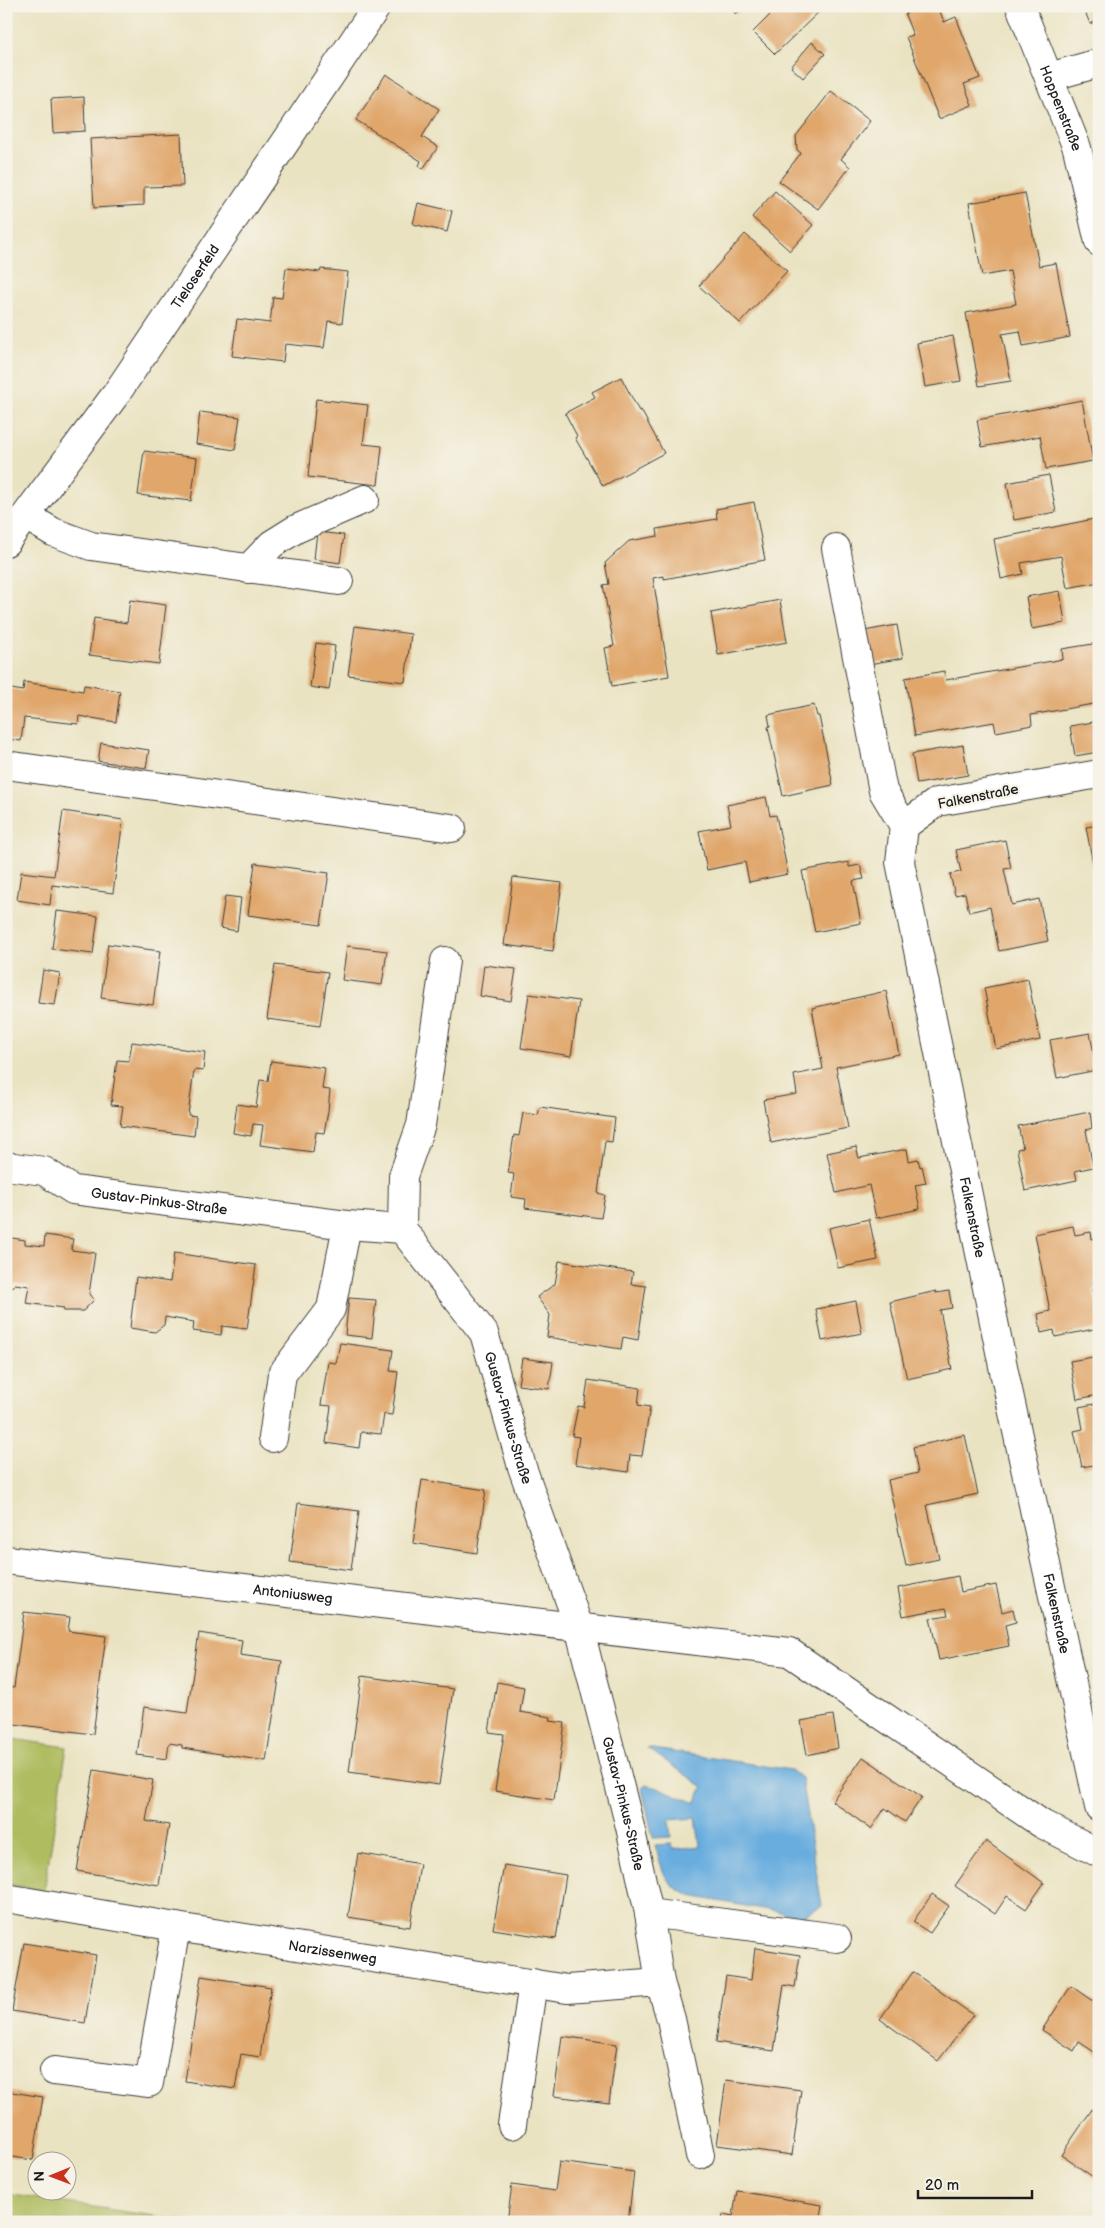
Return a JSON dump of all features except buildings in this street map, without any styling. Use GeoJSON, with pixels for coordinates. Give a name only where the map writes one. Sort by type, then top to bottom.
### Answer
{"type":"FeatureCollection","features":[{"type":"Feature","properties":{"kind":"street","name":"Tieloserfeld"},"geometry":{"type":"LineString","coordinates":[[6,542],[116,394],[377,6]]}},
{"type":"Feature","properties":{"kind":"street","name":"Hoppenstraße"},"geometry":{"type":"LineString","coordinates":[[1020,6],[1076,148],[1099,242]]}},
{"type":"Feature","properties":{"kind":"street"},"geometry":{"type":"LineString","coordinates":[[1049,77],[1099,63]]}},
{"type":"Feature","properties":{"kind":"street"},"geometry":{"type":"LineString","coordinates":[[248,569],[272,544],[296,530],[365,499]]}},
{"type":"Feature","properties":{"kind":"street"},"geometry":{"type":"LineString","coordinates":[[26,516],[53,532],[91,546],[339,581]]}},
{"type":"Feature","properties":{"kind":"street"},"geometry":{"type":"LineString","coordinates":[[836,548],[883,792],[904,826]]}},
{"type":"Feature","properties":{"kind":"street"},"geometry":{"type":"LineString","coordinates":[[6,765],[452,828]]}},
{"type":"Feature","properties":{"kind":"street","name":"Falkenstraße"},"geometry":{"type":"LineString","coordinates":[[1099,774],[937,802],[904,826],[900,862],[1005,1376],[1099,1807]]}},
{"type":"Feature","properties":{"kind":"street"},"geometry":{"type":"LineString","coordinates":[[402,1229],[403,1176],[421,1124],[446,961]]}},
{"type":"Feature","properties":{"kind":"street","name":"Gustav-Pinkus-Straße"},"geometry":{"type":"LineString","coordinates":[[6,1166],[44,1171],[73,1190],[347,1225],[402,1229],[484,1333],[522,1467],[580,1627],[630,1827],[649,1913],[660,1982],[672,2020],[700,2155]]}},
{"type":"Feature","properties":{"kind":"street"},"geometry":{"type":"LineString","coordinates":[[273,1438],[282,1374],[331,1309],[347,1225]]}},
{"type":"Feature","properties":{"kind":"street","name":"Antoniusweg"},"geometry":{"type":"LineString","coordinates":[[6,1560],[580,1627]]}},
{"type":"Feature","properties":{"kind":"street"},"geometry":{"type":"LineString","coordinates":[[580,1627],[789,1652],[1042,1824],[1099,1853]]}},
{"type":"Feature","properties":{"kind":"street","name":"Narzissenweg"},"geometry":{"type":"LineString","coordinates":[[6,1898],[567,1989],[660,1982]]}},
{"type":"Feature","properties":{"kind":"street"},"geometry":{"type":"LineString","coordinates":[[649,1913],[837,1938]]}},
{"type":"Feature","properties":{"kind":"street"},"geometry":{"type":"LineString","coordinates":[[54,2070],[149,2083],[176,1927]]}},
{"type":"Feature","properties":{"kind":"street"},"geometry":{"type":"LineString","coordinates":[[512,2125],[533,1983]]}},
{"type":"Feature","properties":{"kind":"green space"},"geometry":{"type":"Polygon","coordinates":[[[6,1738],[67,1747],[44,1891],[6,1884],[6,1738]]]}},
{"type":"Feature","properties":{"kind":"green space"},"geometry":{"type":"Polygon","coordinates":[[[6,2194],[28,2197],[28,2200],[46,2200],[194,2222],[6,2222],[6,2194]]]}},
{"type":"Feature","properties":{"kind":"water"},"geometry":{"type":"Polygon","coordinates":[[[647,1748],[791,1770],[801,1778],[822,1906],[802,1916],[690,1896],[674,1886],[665,1876],[655,1845],[672,1844],[673,1849],[700,1846],[696,1818],[669,1820],[671,1837],[653,1838],[642,1788],[646,1785],[664,1790],[695,1803],[703,1787],[647,1748]]]}}]}
